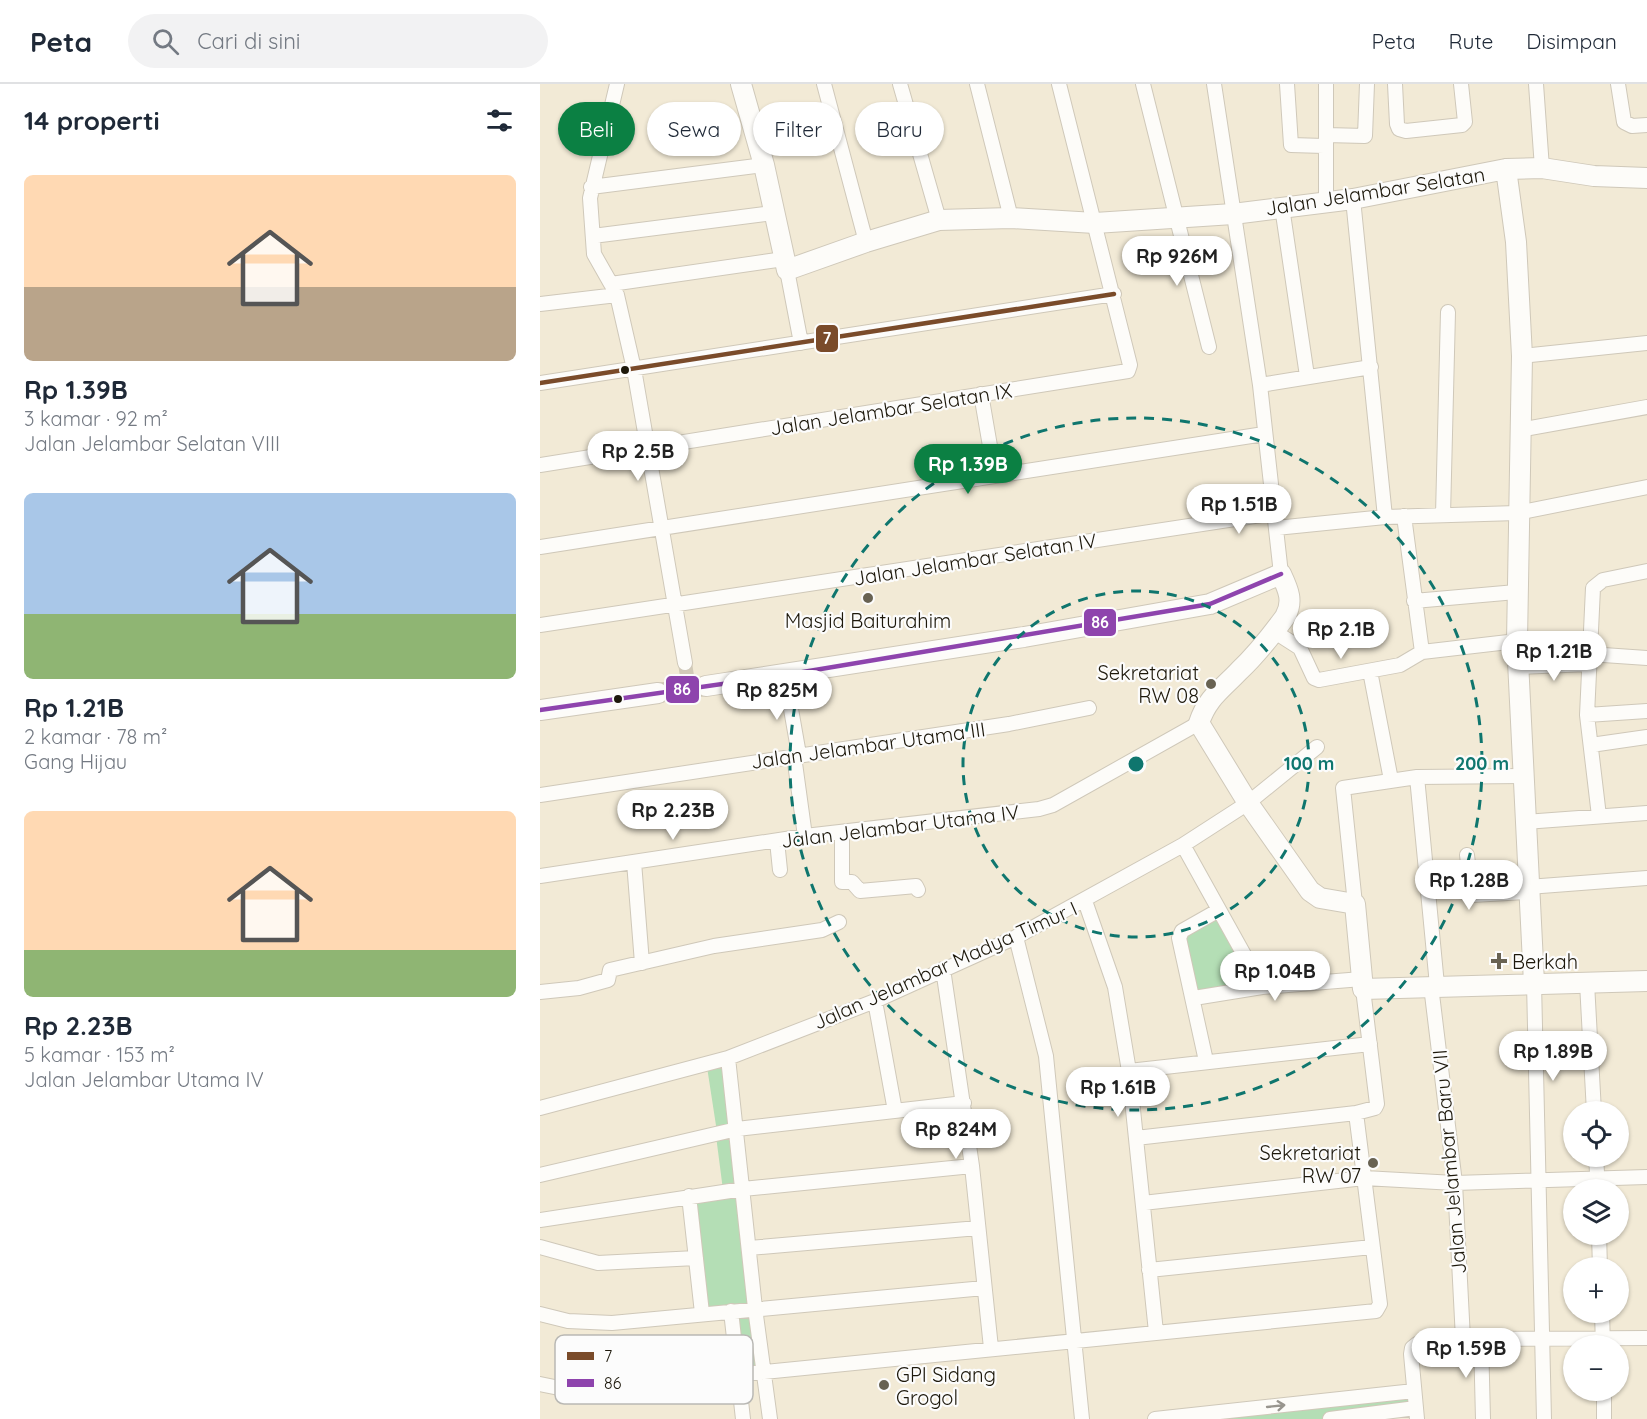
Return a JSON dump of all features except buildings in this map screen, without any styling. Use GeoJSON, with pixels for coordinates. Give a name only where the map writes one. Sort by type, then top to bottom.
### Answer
{"type":"FeatureCollection","features":[{"type":"Feature","properties":{"kind":"street"},"geometry":{"type":"LineString","coordinates":[[617,84],[591,187],[594,254],[614,290],[634,369],[677,605],[685,663]]}},
{"type":"Feature","properties":{"kind":"street"},"geometry":{"type":"LineString","coordinates":[[741,84],[764,165],[801,343]]}},
{"type":"Feature","properties":{"kind":"street"},"geometry":{"type":"LineString","coordinates":[[824,84],[866,242]]}},
{"type":"Feature","properties":{"kind":"street"},"geometry":{"type":"LineString","coordinates":[[900,84],[939,220]]}},
{"type":"Feature","properties":{"kind":"street"},"geometry":{"type":"LineString","coordinates":[[978,84],[1011,218]]}},
{"type":"Feature","properties":{"kind":"street"},"geometry":{"type":"LineString","coordinates":[[540,383],[1114,294],[1059,84]]}},
{"type":"Feature","properties":{"kind":"street"},"geometry":{"type":"LineString","coordinates":[[1143,84],[1209,347]]}},
{"type":"Feature","properties":{"kind":"street"},"geometry":{"type":"LineString","coordinates":[[1214,84],[1260,385],[1281,574],[1290,593],[1289,609],[1275,632],[1216,692],[1208,702],[1199,723],[1248,803],[1313,894],[1355,904]]}},
{"type":"Feature","properties":{"kind":"street"},"geometry":{"type":"LineString","coordinates":[[1287,84],[1291,145],[1365,136],[1367,84]]}},
{"type":"Feature","properties":{"kind":"street"},"geometry":{"type":"LineString","coordinates":[[1326,84],[1326,202]]}},
{"type":"Feature","properties":{"kind":"street"},"geometry":{"type":"LineString","coordinates":[[1395,84],[1397,124],[1399,129],[1406,132],[1462,125],[1464,122],[1461,84]]}},
{"type":"Feature","properties":{"kind":"street"},"geometry":{"type":"LineString","coordinates":[[1536,84],[1542,168]]}},
{"type":"Feature","properties":{"kind":"street"},"geometry":{"type":"LineString","coordinates":[[1618,84],[1624,122],[1632,126],[1647,125]]}},
{"type":"Feature","properties":{"kind":"street"},"geometry":{"type":"LineString","coordinates":[[591,187],[764,165]]}},
{"type":"Feature","properties":{"kind":"street","name":"Jalan Jelambar Selatan"},"geometry":{"type":"LineString","coordinates":[[540,304],[614,290],[785,265],[939,220],[1011,218],[1095,223],[1233,214],[1353,199],[1506,169],[1542,168],[1594,176],[1647,178]]}},
{"type":"Feature","properties":{"kind":"street"},"geometry":{"type":"LineString","coordinates":[[1506,169],[1516,242],[1522,356],[1517,513],[1517,641],[1534,983],[1544,1419]]}},
{"type":"Feature","properties":{"kind":"street"},"geometry":{"type":"LineString","coordinates":[[1353,199],[1385,517]]}},
{"type":"Feature","properties":{"kind":"street"},"geometry":{"type":"LineString","coordinates":[[1282,207],[1307,376]]}},
{"type":"Feature","properties":{"kind":"street"},"geometry":{"type":"LineString","coordinates":[[593,236],[773,213]]}},
{"type":"Feature","properties":{"kind":"street","name":"Jalan Jelambar Selatan IX"},"geometry":{"type":"LineString","coordinates":[[540,465],[1126,373],[1130,365],[1114,294]]}},
{"type":"Feature","properties":{"kind":"street"},"geometry":{"type":"LineString","coordinates":[[1443,515],[1448,312]]}},
{"type":"Feature","properties":{"kind":"street"},"geometry":{"type":"LineString","coordinates":[[1522,356],[1647,343]]}},
{"type":"Feature","properties":{"kind":"street"},"geometry":{"type":"LineString","coordinates":[[1260,385],[1371,367]]}},
{"type":"Feature","properties":{"kind":"street"},"geometry":{"type":"LineString","coordinates":[[981,394],[995,475]]}},
{"type":"Feature","properties":{"kind":"street"},"geometry":{"type":"LineString","coordinates":[[1519,430],[1647,407]]}},
{"type":"Feature","properties":{"kind":"street"},"geometry":{"type":"LineString","coordinates":[[540,547],[1264,434]]}},
{"type":"Feature","properties":{"kind":"street"},"geometry":{"type":"LineString","coordinates":[[1276,528],[1385,517],[1517,513],[1647,488]]}},
{"type":"Feature","properties":{"kind":"street","name":"Jalan Jelambar Selatan IV"},"geometry":{"type":"LineString","coordinates":[[540,625],[1274,513]]}},
{"type":"Feature","properties":{"kind":"street"},"geometry":{"type":"LineString","coordinates":[[1404,516],[1422,652]]}},
{"type":"Feature","properties":{"kind":"street"},"geometry":{"type":"LineString","coordinates":[[1599,816],[1587,714],[1593,588],[1603,580],[1647,571]]}},
{"type":"Feature","properties":{"kind":"street"},"geometry":{"type":"LineString","coordinates":[[706,686],[785,675],[1210,604],[1281,574]]}},
{"type":"Feature","properties":{"kind":"street"},"geometry":{"type":"LineString","coordinates":[[1414,601],[1516,592]]}},
{"type":"Feature","properties":{"kind":"street"},"geometry":{"type":"LineString","coordinates":[[1275,632],[1300,648],[1316,680],[1400,665],[1422,652],[1517,641]]}},
{"type":"Feature","properties":{"kind":"street"},"geometry":{"type":"LineString","coordinates":[[1518,667],[1589,659],[1647,658]]}},
{"type":"Feature","properties":{"kind":"street"},"geometry":{"type":"LineString","coordinates":[[1370,670],[1391,780]]}},
{"type":"Feature","properties":{"kind":"street"},"geometry":{"type":"LineString","coordinates":[[785,675],[798,749],[794,756],[805,836]]}},
{"type":"Feature","properties":{"kind":"street"},"geometry":{"type":"LineString","coordinates":[[540,710],[658,693]]}},
{"type":"Feature","properties":{"kind":"street","name":"Jalan Jelambar Utama III"},"geometry":{"type":"LineString","coordinates":[[540,795],[1009,724],[1089,708]]}},
{"type":"Feature","properties":{"kind":"street"},"geometry":{"type":"LineString","coordinates":[[1587,714],[1647,711]]}},
{"type":"Feature","properties":{"kind":"street","name":"Jalan Jelambar Utama IV"},"geometry":{"type":"LineString","coordinates":[[542,876],[805,836],[1039,809],[1053,805],[1199,723]]}},
{"type":"Feature","properties":{"kind":"street"},"geometry":{"type":"LineString","coordinates":[[1591,745],[1647,737]]}},
{"type":"Feature","properties":{"kind":"street","name":"Jalan Jelambar Madya Timur I"},"geometry":{"type":"LineString","coordinates":[[540,1108],[728,1058],[875,1001],[1016,937],[1183,845],[1248,803],[1317,747]]}},
{"type":"Feature","properties":{"kind":"street"},"geometry":{"type":"LineString","coordinates":[[1136,1138],[1356,1113],[1377,1106],[1342,794],[1347,786],[1417,777],[1523,776]]}},
{"type":"Feature","properties":{"kind":"street","name":"Jalan Jelambar Baru VII"},"geometry":{"type":"LineString","coordinates":[[1417,777],[1434,986],[1455,1183],[1463,1340]]}},
{"type":"Feature","properties":{"kind":"street"},"geometry":{"type":"LineString","coordinates":[[1525,822],[1647,813]]}},
{"type":"Feature","properties":{"kind":"street"},"geometry":{"type":"LineString","coordinates":[[842,832],[842,882],[852,882],[860,891],[916,886],[918,890]]}},
{"type":"Feature","properties":{"kind":"street"},"geometry":{"type":"LineString","coordinates":[[777,841],[780,870]]}},
{"type":"Feature","properties":{"kind":"street"},"geometry":{"type":"LineString","coordinates":[[1183,845],[1262,987]]}},
{"type":"Feature","properties":{"kind":"street"},"geometry":{"type":"LineString","coordinates":[[1467,855],[1472,895],[1647,878]]}},
{"type":"Feature","properties":{"kind":"street"},"geometry":{"type":"LineString","coordinates":[[634,862],[642,963]]}},
{"type":"Feature","properties":{"kind":"street"},"geometry":{"type":"LineString","coordinates":[[1085,901],[1115,987],[1129,1071],[1156,1332]]}},
{"type":"Feature","properties":{"kind":"street"},"geometry":{"type":"LineString","coordinates":[[1206,1061],[1194,998],[1179,941],[1180,934],[1219,910]]}},
{"type":"Feature","properties":{"kind":"street"},"geometry":{"type":"LineString","coordinates":[[540,992],[579,988],[610,980],[608,971],[714,946],[822,930],[839,922]]}},
{"type":"Feature","properties":{"kind":"street"},"geometry":{"type":"LineString","coordinates":[[1016,937],[1046,1056],[1082,1419]]}},
{"type":"Feature","properties":{"kind":"street"},"geometry":{"type":"LineString","coordinates":[[944,969],[972,1166],[991,1348]]}},
{"type":"Feature","properties":{"kind":"street"},"geometry":{"type":"LineString","coordinates":[[1194,998],[1262,987],[1647,981]]}},
{"type":"Feature","properties":{"kind":"street"},"geometry":{"type":"LineString","coordinates":[[1587,983],[1592,1101]]}},
{"type":"Feature","properties":{"kind":"street"},"geometry":{"type":"LineString","coordinates":[[875,1001],[895,1112]]}},
{"type":"Feature","properties":{"kind":"street"},"geometry":{"type":"LineString","coordinates":[[1129,1071],[1370,1044]]}},
{"type":"Feature","properties":{"kind":"street"},"geometry":{"type":"LineString","coordinates":[[728,1058],[755,1308],[770,1419]]}},
{"type":"Feature","properties":{"kind":"street"},"geometry":{"type":"LineString","coordinates":[[540,1174],[737,1129],[964,1103]]}},
{"type":"Feature","properties":{"kind":"street"},"geometry":{"type":"LineString","coordinates":[[753,1372],[1372,1313],[1379,1309],[1380,1304],[1356,1113]]}},
{"type":"Feature","properties":{"kind":"street"},"geometry":{"type":"LineString","coordinates":[[540,1220],[743,1189],[972,1166]]}},
{"type":"Feature","properties":{"kind":"street"},"geometry":{"type":"LineString","coordinates":[[1629,1180],[1647,1177]]}},
{"type":"Feature","properties":{"kind":"street"},"geometry":{"type":"LineString","coordinates":[[1143,1203],[1364,1178],[1455,1183],[1563,1182]]}},
{"type":"Feature","properties":{"kind":"street"},"geometry":{"type":"LineString","coordinates":[[688,1196],[702,1313]]}},
{"type":"Feature","properties":{"kind":"street"},"geometry":{"type":"LineString","coordinates":[[749,1248],[978,1228]]}},
{"type":"Feature","properties":{"kind":"street"},"geometry":{"type":"LineString","coordinates":[[540,1246],[598,1263],[696,1258]]}},
{"type":"Feature","properties":{"kind":"street"},"geometry":{"type":"LineString","coordinates":[[1149,1270],[1372,1247]]}},
{"type":"Feature","properties":{"kind":"street"},"geometry":{"type":"LineString","coordinates":[[540,1314],[568,1321],[612,1323],[984,1288]]}},
{"type":"Feature","properties":{"kind":"street"},"geometry":{"type":"LineString","coordinates":[[731,1311],[734,1335]]}},
{"type":"Feature","properties":{"kind":"street"},"geometry":{"type":"LineString","coordinates":[[1629,1340],[1647,1338]]}},
{"type":"Feature","properties":{"kind":"street"},"geometry":{"type":"LineString","coordinates":[[1481,1339],[1482,1419]]}},
{"type":"Feature","properties":{"kind":"street"},"geometry":{"type":"LineString","coordinates":[[1330,1419],[1417,1414],[1411,1354],[1412,1348],[1417,1344],[1481,1339],[1563,1339]]}},
{"type":"Feature","properties":{"kind":"street"},"geometry":{"type":"LineString","coordinates":[[540,1384],[555,1387]]}},
{"type":"Feature","properties":{"kind":"street"},"geometry":{"type":"LineString","coordinates":[[1155,1419],[1414,1390]]}},
{"type":"Feature","properties":{"kind":"street"},"geometry":{"type":"LineString","coordinates":[[1604,1401],[1604,1419]]}},
{"type":"Feature","properties":{"kind":"street"},"geometry":{"type":"LineString","coordinates":[[741,1404],[742,1419]]}},
{"type":"Feature","properties":{"kind":"green space"},"geometry":{"type":"Polygon","coordinates":[[[1220,914],[1256,984],[1198,993],[1180,934],[1220,914]]]}},
{"type":"Feature","properties":{"kind":"green space"},"geometry":{"type":"Polygon","coordinates":[[[727,1060],[735,1128],[717,1132],[707,1067],[727,1060]]]}},
{"type":"Feature","properties":{"kind":"green space"},"geometry":{"type":"Polygon","coordinates":[[[735,1132],[742,1188],[723,1190],[716,1136],[735,1132]]]}},
{"type":"Feature","properties":{"kind":"green space"},"geometry":{"type":"Polygon","coordinates":[[[742,1190],[753,1304],[703,1311],[690,1197],[742,1190]]]}},
{"type":"Feature","properties":{"kind":"green space"},"geometry":{"type":"Polygon","coordinates":[[[732,1310],[753,1310],[763,1370],[753,1370],[753,1335],[734,1335],[732,1310]]]}},
{"type":"Feature","properties":{"kind":"green space"},"geometry":{"type":"Polygon","coordinates":[[[1411,1395],[1410,1409],[1332,1419],[1168,1419],[1411,1395]]]}},
{"type":"Feature","properties":{"kind":"tunnel"},"geometry":{"type":"LineString","coordinates":[[685,663],[689,689]]}},
{"type":"Feature","properties":{"kind":"tunnel"},"geometry":{"type":"LineString","coordinates":[[658,693],[706,686]]}},
{"type":"Feature","properties":{"kind":"transit line","name":"7"},"geometry":{"type":"LineString","coordinates":[[540,383],[1114,294]]}},
{"type":"Feature","properties":{"kind":"transit line","name":"86"},"geometry":{"type":"LineString","coordinates":[[540,710],[785,675],[1210,604],[1281,574]]}},
{"type":"Feature","properties":{"kind":"place","name":"Masjid Baiturahim"},"geometry":{"type":"Point","coordinates":[868,598]}},
{"type":"Feature","properties":{"kind":"place","name":"Sekretariat RW 08"},"geometry":{"type":"Point","coordinates":[1211,684]}},
{"type":"Feature","properties":{"kind":"place","name":"Berkah"},"geometry":{"type":"Point","coordinates":[1499,961]}},
{"type":"Feature","properties":{"kind":"place","name":"Sekretariat RW 07"},"geometry":{"type":"Point","coordinates":[1373,1163]}},
{"type":"Feature","properties":{"kind":"place","name":"GPI Sidang Grogol"},"geometry":{"type":"Point","coordinates":[884,1385]}}]}
